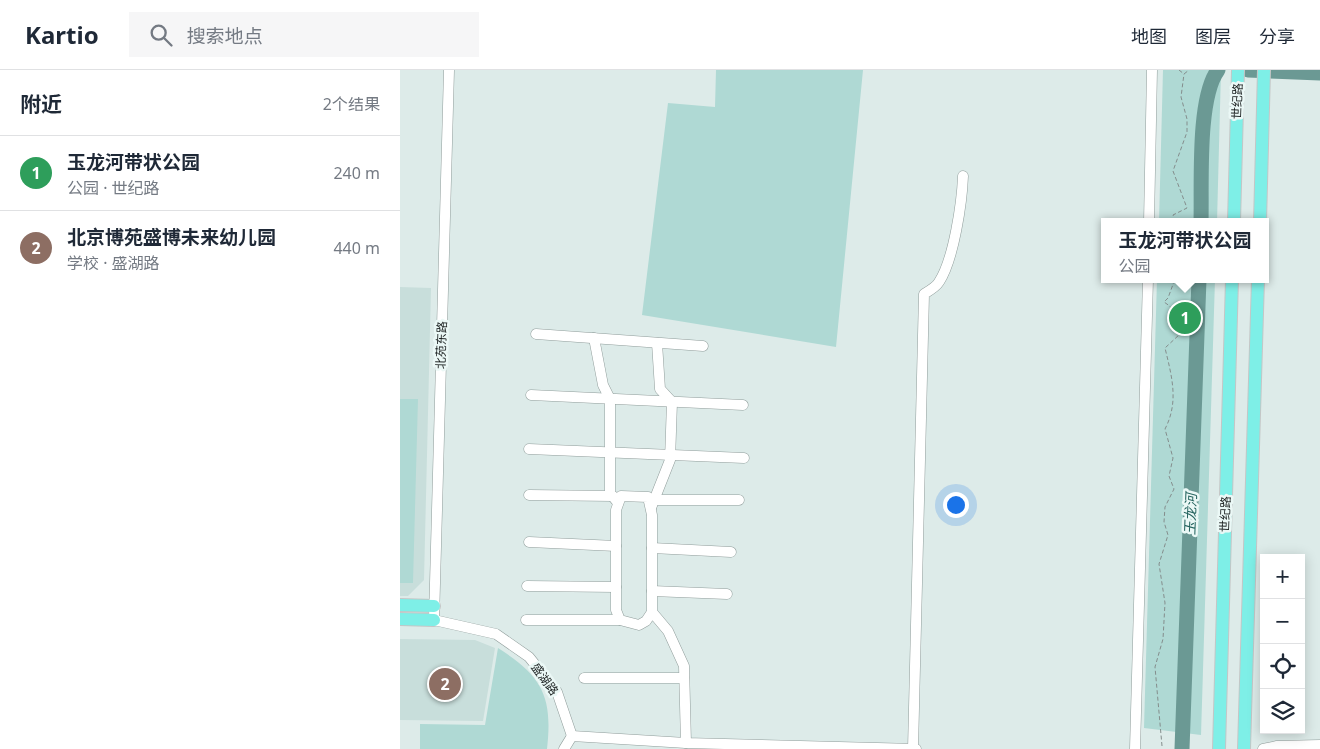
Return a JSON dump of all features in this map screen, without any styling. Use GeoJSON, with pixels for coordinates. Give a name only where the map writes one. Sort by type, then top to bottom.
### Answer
{"type":"FeatureCollection","features":[{"type":"Feature","properties":{"kind":"main road","name":"世纪路"},"geometry":{"type":"LineString","coordinates":[[1234,218],[1238,70]]}},
{"type":"Feature","properties":{"kind":"main road","name":"世纪路"},"geometry":{"type":"LineString","coordinates":[[1260,218],[1264,70]]}},
{"type":"Feature","properties":{"kind":"main road","name":"世纪路"},"geometry":{"type":"LineString","coordinates":[[1219,749],[1232,283]]}},
{"type":"Feature","properties":{"kind":"main road"},"geometry":{"type":"LineString","coordinates":[[1244,749],[1258,283]]}},
{"type":"Feature","properties":{"kind":"main road"},"geometry":{"type":"LineString","coordinates":[[400,605],[434,606]]}},
{"type":"Feature","properties":{"kind":"main road","name":"盛湖路"},"geometry":{"type":"LineString","coordinates":[[400,619],[434,620]]}},
{"type":"Feature","properties":{"kind":"street","name":"北苑东路"},"geometry":{"type":"LineString","coordinates":[[434,620],[449,70]]}},
{"type":"Feature","properties":{"kind":"street"},"geometry":{"type":"LineString","coordinates":[[1150,218],[1152,70]]}},
{"type":"Feature","properties":{"kind":"street"},"geometry":{"type":"LineString","coordinates":[[566,749],[572,736],[686,744],[914,749],[924,294],[939,282],[946,265],[956,231],[963,176]]}},
{"type":"Feature","properties":{"kind":"street"},"geometry":{"type":"LineString","coordinates":[[1135,749],[1148,283]]}},
{"type":"Feature","properties":{"kind":"street"},"geometry":{"type":"LineString","coordinates":[[536,334],[703,346]]}},
{"type":"Feature","properties":{"kind":"street"},"geometry":{"type":"LineString","coordinates":[[594,338],[603,385],[610,399],[610,493],[616,500],[616,610],[620,620]]}},
{"type":"Feature","properties":{"kind":"street"},"geometry":{"type":"LineString","coordinates":[[526,620],[620,620],[639,625],[646,621],[652,612],[652,504],[670,455],[672,402],[660,389],[657,343]]}},
{"type":"Feature","properties":{"kind":"street"},"geometry":{"type":"LineString","coordinates":[[531,395],[743,405]]}},
{"type":"Feature","properties":{"kind":"street"},"geometry":{"type":"LineString","coordinates":[[529,449],[744,458]]}},
{"type":"Feature","properties":{"kind":"street"},"geometry":{"type":"LineString","coordinates":[[529,495],[616,500],[621,496],[648,497],[652,504]]}},
{"type":"Feature","properties":{"kind":"street"},"geometry":{"type":"LineString","coordinates":[[652,504],[739,500]]}},
{"type":"Feature","properties":{"kind":"street"},"geometry":{"type":"LineString","coordinates":[[529,542],[616,546]]}},
{"type":"Feature","properties":{"kind":"street"},"geometry":{"type":"LineString","coordinates":[[652,548],[731,552]]}},
{"type":"Feature","properties":{"kind":"street"},"geometry":{"type":"LineString","coordinates":[[527,586],[616,587]]}},
{"type":"Feature","properties":{"kind":"street"},"geometry":{"type":"LineString","coordinates":[[652,591],[727,594]]}},
{"type":"Feature","properties":{"kind":"street"},"geometry":{"type":"LineString","coordinates":[[652,612],[668,631],[684,666],[686,744]]}},
{"type":"Feature","properties":{"kind":"street","name":"盛湖路"},"geometry":{"type":"LineString","coordinates":[[434,620],[496,634],[529,657],[557,692],[572,736]]}},
{"type":"Feature","properties":{"kind":"street"},"geometry":{"type":"LineString","coordinates":[[584,678],[684,678]]}},
{"type":"Feature","properties":{"kind":"street"},"geometry":{"type":"LineString","coordinates":[[1263,749],[1277,746],[1320,745]]}},
{"type":"Feature","properties":{"kind":"path"},"geometry":{"type":"LineString","coordinates":[[1178,70],[1184,74]]}},
{"type":"Feature","properties":{"kind":"path"},"geometry":{"type":"LineString","coordinates":[[1174,218],[1173,215],[1187,208],[1173,171],[1187,132],[1187,119],[1181,97],[1184,74],[1189,70]]}},
{"type":"Feature","properties":{"kind":"path"},"geometry":{"type":"LineString","coordinates":[[1162,746],[1156,675],[1164,630],[1164,603],[1159,564],[1168,535],[1164,522],[1165,507],[1174,488],[1169,476],[1173,458],[1164,429],[1172,416],[1173,382],[1165,348],[1180,334],[1178,319],[1172,307],[1164,302],[1168,298],[1174,283]]}},
{"type":"Feature","properties":{"kind":"shaded area"},"geometry":{"type":"Polygon","coordinates":[[[716,70],[863,70],[836,347],[642,315],[668,103],[715,107],[716,70]]]}},
{"type":"Feature","properties":{"kind":"shaded area"},"geometry":{"type":"Polygon","coordinates":[[[1163,70],[1221,70],[1217,218],[1159,218],[1163,70]]]}},
{"type":"Feature","properties":{"kind":"shaded area"},"geometry":{"type":"Polygon","coordinates":[[[1157,283],[1215,283],[1201,735],[1144,728],[1157,283]]]}},
{"type":"Feature","properties":{"kind":"shaded area"},"geometry":{"type":"Polygon","coordinates":[[[400,287],[431,288],[424,580],[408,596],[400,596],[400,287]]]}},
{"type":"Feature","properties":{"kind":"shaded area"},"geometry":{"type":"Polygon","coordinates":[[[400,399],[418,399],[413,583],[400,583],[400,399]]]}},
{"type":"Feature","properties":{"kind":"shaded area"},"geometry":{"type":"Polygon","coordinates":[[[400,639],[475,640],[495,648],[483,721],[400,720],[400,639]]]}},
{"type":"Feature","properties":{"kind":"shaded area"},"geometry":{"type":"Polygon","coordinates":[[[498,648],[525,668],[541,689],[546,701],[548,715],[547,749],[420,749],[420,724],[485,725],[498,648]]]}},
{"type":"Feature","properties":{"kind":"waterway","name":"玉龙河"},"geometry":{"type":"LineString","coordinates":[[1201,218],[1201,165],[1204,120],[1211,83],[1218,70]]}},
{"type":"Feature","properties":{"kind":"waterway","name":"玉龙河"},"geometry":{"type":"LineString","coordinates":[[1248,70],[1320,73]]}},
{"type":"Feature","properties":{"kind":"waterway","name":"玉龙河"},"geometry":{"type":"LineString","coordinates":[[1182,749],[1199,283]]}},
{"type":"Feature","properties":{"kind":"place","name":"玉龙河带状公园"},"geometry":{"type":"Point","coordinates":[1185,318]}},
{"type":"Feature","properties":{"kind":"place","name":"北京博苑盛博未来幼儿园"},"geometry":{"type":"Point","coordinates":[445,684]}}]}
